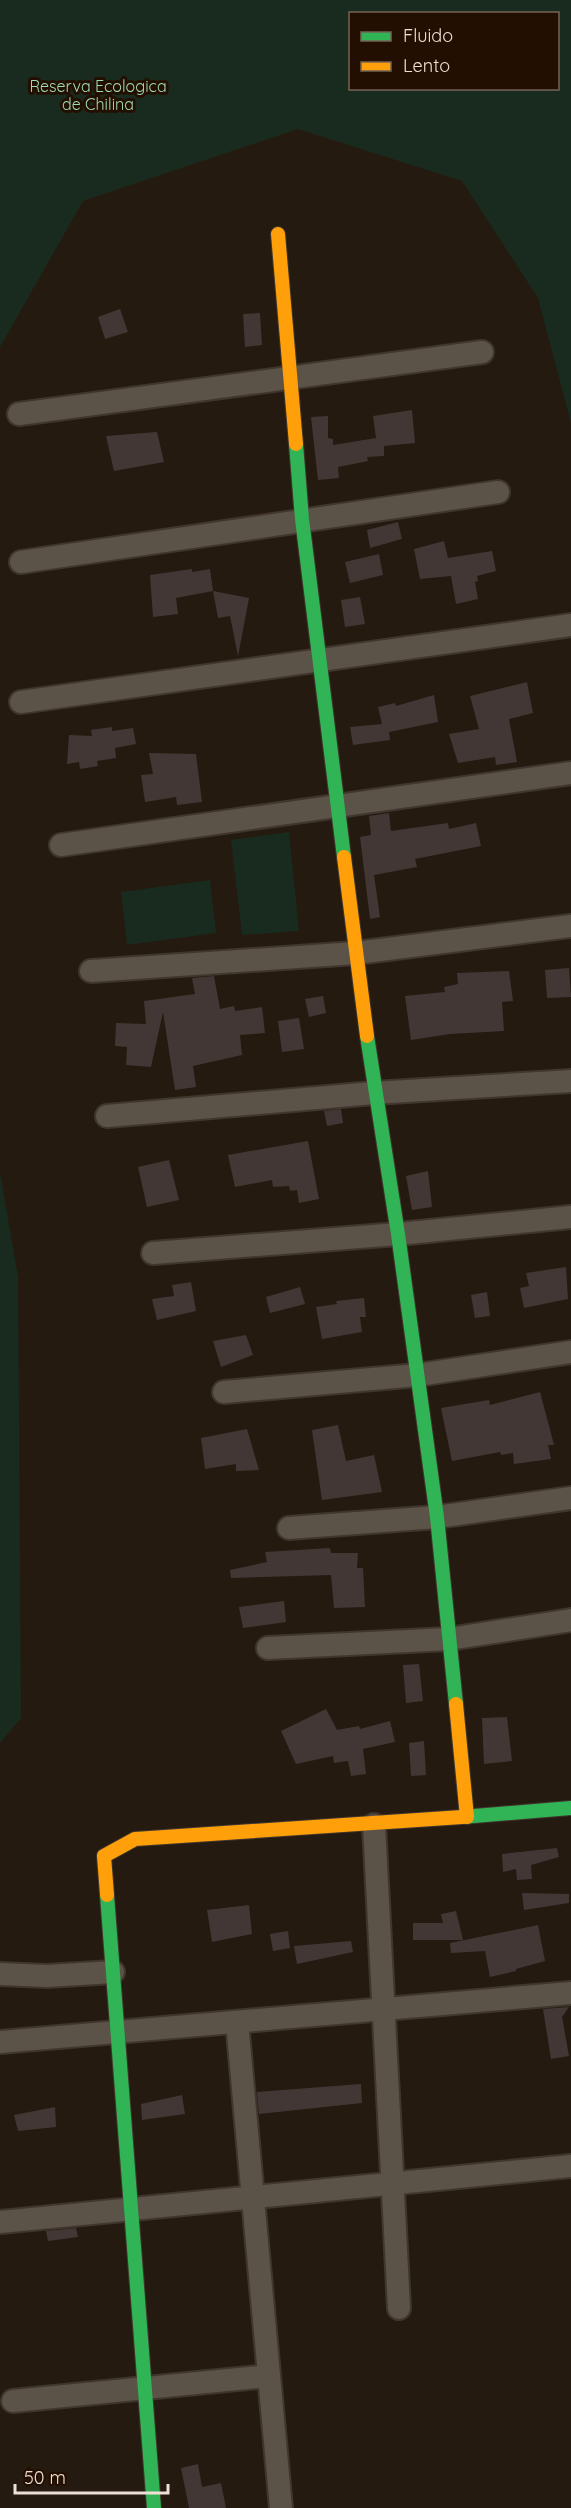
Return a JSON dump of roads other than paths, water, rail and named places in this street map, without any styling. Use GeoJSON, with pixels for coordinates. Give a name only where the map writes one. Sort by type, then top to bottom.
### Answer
{"type":"FeatureCollection","features":[{"type":"Feature","properties":{"kind":"street"},"geometry":{"type":"LineString","coordinates":[[278,234],[302,519],[374,1093],[398,1234],[437,1517],[467,1817]]}},
{"type":"Feature","properties":{"kind":"street"},"geometry":{"type":"LineString","coordinates":[[20,414],[482,352]]}},
{"type":"Feature","properties":{"kind":"street"},"geometry":{"type":"LineString","coordinates":[[21,562],[498,492]]}},
{"type":"Feature","properties":{"kind":"street"},"geometry":{"type":"LineString","coordinates":[[21,702],[571,625]]}},
{"type":"Feature","properties":{"kind":"street"},"geometry":{"type":"LineString","coordinates":[[61,845],[338,808],[571,773]]}},
{"type":"Feature","properties":{"kind":"street"},"geometry":{"type":"LineString","coordinates":[[91,971],[356,952],[571,926]]}},
{"type":"Feature","properties":{"kind":"street"},"geometry":{"type":"LineString","coordinates":[[106,1116],[374,1093],[571,1081]]}},
{"type":"Feature","properties":{"kind":"street"},"geometry":{"type":"LineString","coordinates":[[153,1253],[398,1234],[571,1217]]}},
{"type":"Feature","properties":{"kind":"street"},"geometry":{"type":"LineString","coordinates":[[224,1392],[418,1375],[571,1352]]}},
{"type":"Feature","properties":{"kind":"street"},"geometry":{"type":"LineString","coordinates":[[289,1528],[437,1517],[571,1498]]}},
{"type":"Feature","properties":{"kind":"street"},"geometry":{"type":"LineString","coordinates":[[268,1648],[449,1639],[571,1620]]}},
{"type":"Feature","properties":{"kind":"street"},"geometry":{"type":"LineString","coordinates":[[154,2508],[104,1856],[135,1839],[374,1825],[571,1808]]}},
{"type":"Feature","properties":{"kind":"street"},"geometry":{"type":"LineString","coordinates":[[374,1825],[399,2308]]}},
{"type":"Feature","properties":{"kind":"street"},"geometry":{"type":"LineString","coordinates":[[0,1974],[47,1976],[113,1972]]}},
{"type":"Feature","properties":{"kind":"street"},"geometry":{"type":"LineString","coordinates":[[0,2042],[571,1993]]}},
{"type":"Feature","properties":{"kind":"street"},"geometry":{"type":"LineString","coordinates":[[237,2022],[282,2508]]}},
{"type":"Feature","properties":{"kind":"street"},"geometry":{"type":"LineString","coordinates":[[0,2222],[571,2166]]}},
{"type":"Feature","properties":{"kind":"street"},"geometry":{"type":"LineString","coordinates":[[12,2401],[269,2376]]}},
{"type":"Feature","properties":{"kind":"park label","name":"Reserva Ecologica de Chilina"},"geometry":{"type":"Point","coordinates":[98,95]}}]}
